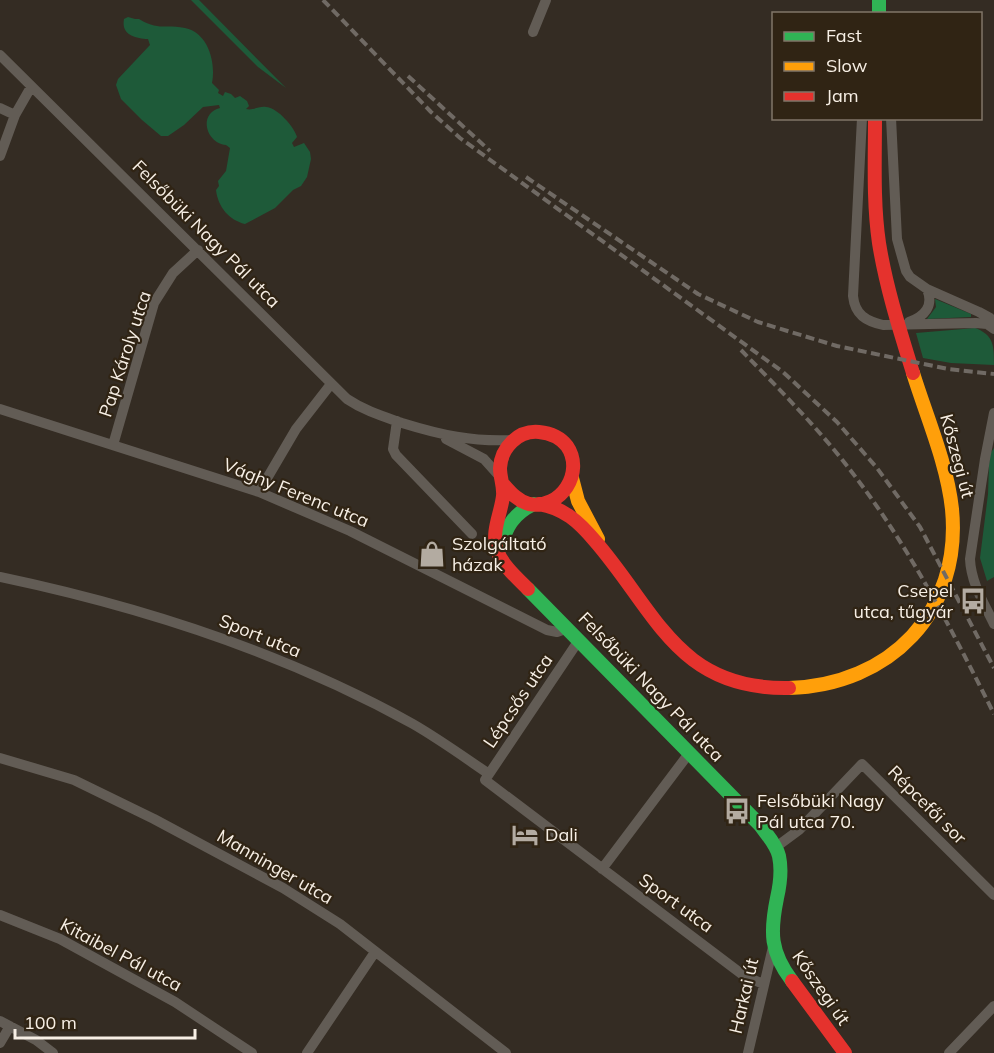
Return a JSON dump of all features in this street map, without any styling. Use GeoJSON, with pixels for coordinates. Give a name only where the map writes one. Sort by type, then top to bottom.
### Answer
{"type":"FeatureCollection","features":[{"type":"Feature","properties":{"kind":"main road","name":"Kőszegi út"},"geometry":{"type":"LineString","coordinates":[[572,478],[578,501],[605,553],[647,613],[662,632],[681,650],[704,667],[724,677],[752,685],[776,688],[802,688],[826,683],[853,675],[895,654],[915,635],[931,613],[948,576],[952,558],[954,524],[948,481],[896,316],[882,257],[877,212],[875,120]]}},
{"type":"Feature","properties":{"kind":"main road"},"geometry":{"type":"LineString","coordinates":[[537,431],[546,433],[559,439],[566,446],[572,458],[572,478],[562,494],[552,501],[522,509],[508,523],[499,554],[494,541],[502,482],[501,457],[505,448],[523,434],[537,431]]}},
{"type":"Feature","properties":{"kind":"main road"},"geometry":{"type":"LineString","coordinates":[[502,482],[517,499],[537,504]]}},
{"type":"Feature","properties":{"kind":"main road","name":"Kőszegi út"},"geometry":{"type":"LineString","coordinates":[[537,504],[548,503],[565,512],[605,553]]}},
{"type":"Feature","properties":{"kind":"main road","name":"Felsőbüki Nagy Pál utca"},"geometry":{"type":"LineString","coordinates":[[499,554],[506,566],[524,585],[760,825],[776,847]]}},
{"type":"Feature","properties":{"kind":"main road","name":"Kőszegi út"},"geometry":{"type":"LineString","coordinates":[[776,847],[780,860],[780,880],[771,929],[778,962],[845,1053]]}},
{"type":"Feature","properties":{"kind":"street"},"geometry":{"type":"LineString","coordinates":[[533,32],[546,0]]}},
{"type":"Feature","properties":{"kind":"street","name":"Felsőbüki Nagy Pál utca"},"geometry":{"type":"LineString","coordinates":[[0,55],[347,399],[367,412],[433,432]]}},
{"type":"Feature","properties":{"kind":"street"},"geometry":{"type":"LineString","coordinates":[[0,156],[15,115],[31,87]]}},
{"type":"Feature","properties":{"kind":"street"},"geometry":{"type":"LineString","coordinates":[[0,108],[15,115]]}},
{"type":"Feature","properties":{"kind":"street"},"geometry":{"type":"LineString","coordinates":[[862,120],[853,296],[859,313],[870,322],[883,325],[976,323],[987,324],[994,329]]}},
{"type":"Feature","properties":{"kind":"street"},"geometry":{"type":"LineString","coordinates":[[891,120],[899,252],[906,271],[910,277],[927,289],[979,312],[994,323]]}},
{"type":"Feature","properties":{"kind":"street","name":"Pap Károly utca"},"geometry":{"type":"LineString","coordinates":[[113,445],[154,303],[173,273],[198,250]]}},
{"type":"Feature","properties":{"kind":"street"},"geometry":{"type":"LineString","coordinates":[[906,324],[920,317],[929,308],[930,296],[927,289]]}},
{"type":"Feature","properties":{"kind":"street"},"geometry":{"type":"LineString","coordinates":[[259,492],[296,429],[331,384]]}},
{"type":"Feature","properties":{"kind":"street","name":"Vághy Ferenc utca"},"geometry":{"type":"LineString","coordinates":[[0,409],[259,492],[350,531],[548,630],[557,632],[568,628]]}},
{"type":"Feature","properties":{"kind":"street"},"geometry":{"type":"LineString","coordinates":[[994,413],[970,559],[975,584],[994,624]]}},
{"type":"Feature","properties":{"kind":"street"},"geometry":{"type":"LineString","coordinates":[[397,421],[393,449],[396,455],[472,534]]}},
{"type":"Feature","properties":{"kind":"street"},"geometry":{"type":"LineString","coordinates":[[433,432],[477,441],[513,440]]}},
{"type":"Feature","properties":{"kind":"street"},"geometry":{"type":"LineString","coordinates":[[433,432],[484,459],[502,482]]}},
{"type":"Feature","properties":{"kind":"street","name":"Sport utca"},"geometry":{"type":"LineString","coordinates":[[0,577],[58,589],[239,644],[322,679],[414,725],[487,777],[602,869],[743,975],[764,984]]}},
{"type":"Feature","properties":{"kind":"street","name":"Lépcsős utca"},"geometry":{"type":"LineString","coordinates":[[487,777],[579,639]]}},
{"type":"Feature","properties":{"kind":"street"},"geometry":{"type":"LineString","coordinates":[[602,869],[690,752]]}},
{"type":"Feature","properties":{"kind":"street","name":"Manninger utca"},"geometry":{"type":"LineString","coordinates":[[0,758],[74,780],[154,819],[284,888],[340,924],[506,1053]]}},
{"type":"Feature","properties":{"kind":"street","name":"Répcefői sor"},"geometry":{"type":"LineString","coordinates":[[776,847],[799,830],[862,764],[994,895]]}},
{"type":"Feature","properties":{"kind":"street","name":"Kitaibel Pál utca"},"geometry":{"type":"LineString","coordinates":[[0,915],[60,939],[165,996],[252,1053]]}},
{"type":"Feature","properties":{"kind":"street","name":"Harkai út"},"geometry":{"type":"LineString","coordinates":[[748,1053],[773,947]]}},
{"type":"Feature","properties":{"kind":"street"},"geometry":{"type":"LineString","coordinates":[[307,1053],[375,951]]}},
{"type":"Feature","properties":{"kind":"street"},"geometry":{"type":"LineString","coordinates":[[949,1053],[994,1006]]}},
{"type":"Feature","properties":{"kind":"street"},"geometry":{"type":"LineString","coordinates":[[0,1043],[5,1023],[36,1040],[53,1053]]}},
{"type":"Feature","properties":{"kind":"green space"},"geometry":{"type":"Polygon","coordinates":[[[191,0],[199,0],[286,88],[258,67],[191,0]]]}},
{"type":"Feature","properties":{"kind":"green space"},"geometry":{"type":"Polygon","coordinates":[[[128,17],[157,26],[178,27],[193,31],[200,36],[209,50],[213,67],[212,83],[219,90],[218,93],[223,96],[225,92],[235,98],[240,96],[247,101],[249,106],[246,109],[270,108],[285,119],[297,137],[292,143],[294,147],[304,143],[310,152],[311,159],[307,177],[301,186],[293,190],[275,208],[245,224],[229,216],[219,202],[216,190],[219,186],[218,181],[226,171],[230,148],[214,140],[207,128],[209,116],[220,108],[219,105],[203,107],[184,125],[168,136],[161,136],[121,99],[116,85],[118,79],[150,45],[148,39],[130,35],[127,32],[124,19],[128,17]]]}},
{"type":"Feature","properties":{"kind":"green space"},"geometry":{"type":"Polygon","coordinates":[[[935,299],[971,314],[971,317],[927,319],[936,307],[935,299]]]}},
{"type":"Feature","properties":{"kind":"green space"},"geometry":{"type":"Polygon","coordinates":[[[975,328],[986,334],[992,342],[994,365],[951,363],[923,358],[916,333],[975,328]]]}},
{"type":"Feature","properties":{"kind":"green space"},"geometry":{"type":"Polygon","coordinates":[[[994,448],[994,577],[987,581],[980,558],[988,494],[990,454],[994,448]]]}},
{"type":"Feature","properties":{"kind":"railway"},"geometry":{"type":"LineString","coordinates":[[323,0],[431,112],[460,138],[783,372],[837,422],[877,468],[920,527],[994,668]]}},
{"type":"Feature","properties":{"kind":"railway"},"geometry":{"type":"LineString","coordinates":[[408,76],[490,151]]}},
{"type":"Feature","properties":{"kind":"railway"},"geometry":{"type":"LineString","coordinates":[[526,177],[698,294],[758,322],[837,346],[948,369],[994,374]]}},
{"type":"Feature","properties":{"kind":"railway"},"geometry":{"type":"LineString","coordinates":[[741,350],[826,440],[872,500],[929,589],[994,714]]}},
{"type":"Feature","properties":{"kind":"traffic: fast"},"geometry":{"type":"LineString","coordinates":[[879,0],[879,12]]}},
{"type":"Feature","properties":{"kind":"traffic: fast"},"geometry":{"type":"LineString","coordinates":[[500,549],[511,522],[534,504]]}},
{"type":"Feature","properties":{"kind":"traffic: fast"},"geometry":{"type":"LineString","coordinates":[[528,589],[760,825],[771,840],[778,852],[780,867],[780,883],[773,921],[774,941],[779,961],[792,981]]}},
{"type":"Feature","properties":{"kind":"traffic: slow"},"geometry":{"type":"LineString","coordinates":[[789,688],[825,684],[858,673],[888,657],[912,636],[931,610],[945,580],[952,546],[952,509],[946,475],[913,373]]}},
{"type":"Feature","properties":{"kind":"traffic: slow"},"geometry":{"type":"LineString","coordinates":[[572,478],[578,501],[598,539]]}},
{"type":"Feature","properties":{"kind":"traffic: jam"},"geometry":{"type":"LineString","coordinates":[[875,120],[875,197],[879,243],[889,292],[913,373]]}},
{"type":"Feature","properties":{"kind":"traffic: jam"},"geometry":{"type":"LineString","coordinates":[[504,485],[525,503],[541,504],[551,501],[567,487],[571,477],[572,456],[567,446],[550,434],[531,432],[512,442],[507,447],[501,461],[503,496],[495,543],[502,561],[528,589]]}},
{"type":"Feature","properties":{"kind":"traffic: jam"},"geometry":{"type":"LineString","coordinates":[[539,504],[563,512],[583,528],[673,642],[694,661],[720,676],[751,685],[789,688]]}},
{"type":"Feature","properties":{"kind":"traffic: jam"},"geometry":{"type":"LineString","coordinates":[[792,981],[845,1053]]}},
{"type":"Feature","properties":{"kind":"place","name":"Szolgáltató házak"},"geometry":{"type":"Point","coordinates":[432,554]}},
{"type":"Feature","properties":{"kind":"place","name":"Csepel utca, tűgyár"},"geometry":{"type":"Point","coordinates":[973,601]}},
{"type":"Feature","properties":{"kind":"place","name":"Felsőbüki Nagy Pál utca 70."},"geometry":{"type":"Point","coordinates":[737,811]}},
{"type":"Feature","properties":{"kind":"place","name":"Dali"},"geometry":{"type":"Point","coordinates":[525,835]}}]}
